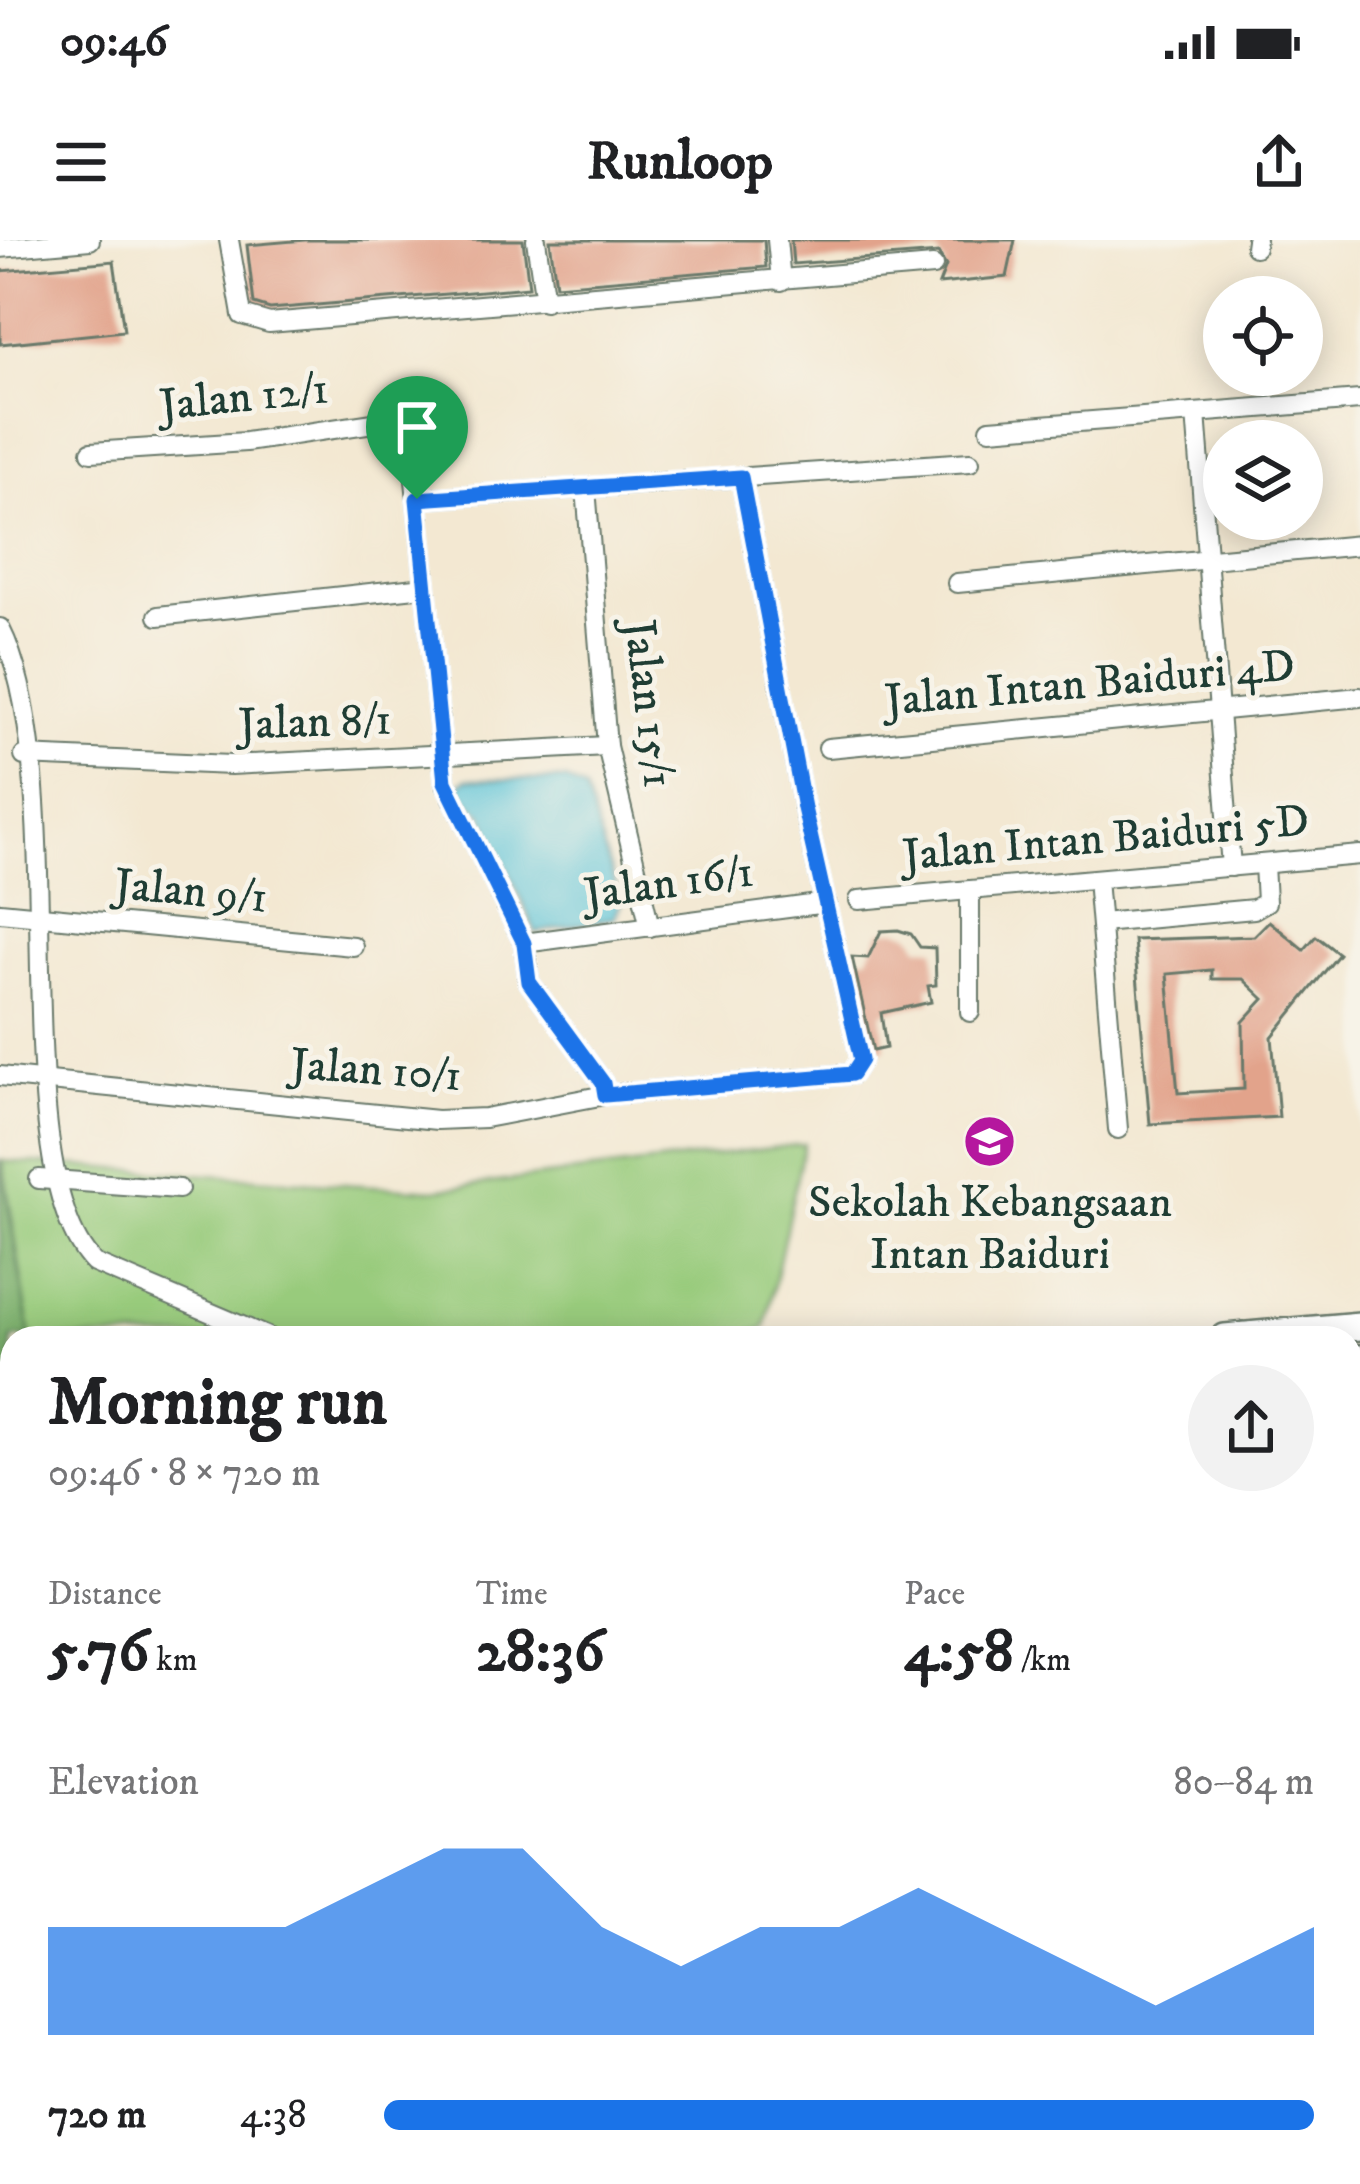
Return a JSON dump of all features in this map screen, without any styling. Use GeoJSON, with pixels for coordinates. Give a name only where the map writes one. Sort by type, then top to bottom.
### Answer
{"type":"FeatureCollection","features":[{"type":"Feature","properties":{"kind":"street"},"geometry":{"type":"LineString","coordinates":[[0,248],[90,240]]}},
{"type":"Feature","properties":{"kind":"street"},"geometry":{"type":"LineString","coordinates":[[230,240],[237,301],[242,315],[255,322],[933,266]]}},
{"type":"Feature","properties":{"kind":"street"},"geometry":{"type":"LineString","coordinates":[[536,240],[545,301]]}},
{"type":"Feature","properties":{"kind":"street"},"geometry":{"type":"LineString","coordinates":[[777,240],[781,280]]}},
{"type":"Feature","properties":{"kind":"street"},"geometry":{"type":"LineString","coordinates":[[991,429],[1360,400]]}},
{"type":"Feature","properties":{"kind":"street"},"geometry":{"type":"LineString","coordinates":[[1196,413],[1232,867]]}},
{"type":"Feature","properties":{"kind":"street","name":"Jalan 12/1"},"geometry":{"type":"LineString","coordinates":[[92,452],[246,442],[380,422],[398,426],[411,440],[417,499]]}},
{"type":"Feature","properties":{"kind":"street"},"geometry":{"type":"LineString","coordinates":[[605,1095],[603,1083],[529,982],[524,943],[445,782],[417,499],[970,462]]}},
{"type":"Feature","properties":{"kind":"street"},"geometry":{"type":"LineString","coordinates":[[741,477],[826,903]]}},
{"type":"Feature","properties":{"kind":"street","name":"Jalan 15/1"},"geometry":{"type":"LineString","coordinates":[[586,488],[608,746],[650,927]]}},
{"type":"Feature","properties":{"kind":"street"},"geometry":{"type":"LineString","coordinates":[[957,583],[1360,545]]}},
{"type":"Feature","properties":{"kind":"street"},"geometry":{"type":"LineString","coordinates":[[158,616],[425,587]]}},
{"type":"Feature","properties":{"kind":"street"},"geometry":{"type":"LineString","coordinates":[[0,628],[18,664],[24,750],[20,1032]]}},
{"type":"Feature","properties":{"kind":"street","name":"Jalan Intan Baiduri 4D"},"geometry":{"type":"LineString","coordinates":[[828,748],[1360,698]]}},
{"type":"Feature","properties":{"kind":"street","name":"Jalan 8/1"},"geometry":{"type":"LineString","coordinates":[[0,743],[157,766],[440,758],[608,746]]}},
{"type":"Feature","properties":{"kind":"street","name":"Jalan Intan Baiduri 5D"},"geometry":{"type":"LineString","coordinates":[[860,900],[1360,855]]}},
{"type":"Feature","properties":{"kind":"street"},"geometry":{"type":"LineString","coordinates":[[1101,923],[1254,910],[1266,902],[1264,864]]}},
{"type":"Feature","properties":{"kind":"street"},"geometry":{"type":"LineString","coordinates":[[1097,879],[1118,1129]]}},
{"type":"Feature","properties":{"kind":"street"},"geometry":{"type":"LineString","coordinates":[[970,890],[970,1012]]}},
{"type":"Feature","properties":{"kind":"street","name":"Jalan 16/1"},"geometry":{"type":"LineString","coordinates":[[524,943],[826,903]]}},
{"type":"Feature","properties":{"kind":"street","name":"Jalan 10/1"},"geometry":{"type":"LineString","coordinates":[[10,1077],[436,1120],[485,1118],[605,1095],[852,1074],[861,1060],[826,903]]}},
{"type":"Feature","properties":{"kind":"street","name":"Jalan 9/1"},"geometry":{"type":"LineString","coordinates":[[0,912],[353,946]]}},
{"type":"Feature","properties":{"kind":"street"},"geometry":{"type":"LineString","coordinates":[[20,1055],[10,1077],[52,1219],[70,1248],[94,1263],[242,1326]]}},
{"type":"Feature","properties":{"kind":"street"},"geometry":{"type":"LineString","coordinates":[[39,1179],[179,1190]]}},
{"type":"Feature","properties":{"kind":"green space"},"geometry":{"type":"Polygon","coordinates":[[[804,1144],[765,1326],[29,1326],[3,1161],[433,1190],[804,1144]]]}},
{"type":"Feature","properties":{"kind":"green space"},"geometry":{"type":"Polygon","coordinates":[[[0,1159],[29,1326],[0,1326],[0,1159]]]}},
{"type":"Feature","properties":{"kind":"water"},"geometry":{"type":"Polygon","coordinates":[[[467,779],[566,780],[585,790],[621,903],[614,918],[536,933],[483,815],[456,787],[467,779]]]}},
{"type":"Feature","properties":{"kind":"building"},"geometry":{"type":"Polygon","coordinates":[[[305,240],[523,240],[529,287],[270,309],[254,304],[247,245],[305,240]]]}},
{"type":"Feature","properties":{"kind":"building"},"geometry":{"type":"Polygon","coordinates":[[[550,240],[764,240],[766,267],[556,285],[550,240]]]}},
{"type":"Feature","properties":{"kind":"building"},"geometry":{"type":"Polygon","coordinates":[[[791,240],[1015,240],[1007,277],[939,284],[946,266],[938,253],[793,264],[791,240]]]}},
{"type":"Feature","properties":{"kind":"building"},"geometry":{"type":"Polygon","coordinates":[[[114,261],[124,331],[0,344],[0,271],[114,261]]]}},
{"type":"Feature","properties":{"kind":"building"},"geometry":{"type":"Polygon","coordinates":[[[1269,921],[1304,950],[1316,936],[1339,954],[1272,1037],[1279,1117],[1150,1124],[1134,940],[1254,936],[1269,921]],[[1212,970],[1167,974],[1178,1093],[1244,1089],[1243,1022],[1264,999],[1243,979],[1212,979],[1212,970]]]}},
{"type":"Feature","properties":{"kind":"building"},"geometry":{"type":"Polygon","coordinates":[[[881,931],[911,934],[920,947],[935,948],[936,985],[928,986],[931,1002],[881,1013],[886,1048],[873,1051],[852,957],[868,958],[881,931]]]}},
{"type":"Feature","properties":{"kind":"place","name":"Sekolah Kebangsaan Intan Baiduri"},"geometry":{"type":"Point","coordinates":[990,1142]}},
{"type":"Feature","properties":{"kind":"route"},"geometry":{"type":"LineString","coordinates":[[741,477],[804,808],[861,1060],[852,1074],[605,1095],[603,1083],[529,982],[524,943],[445,782],[417,499],[741,477]]}}]}
